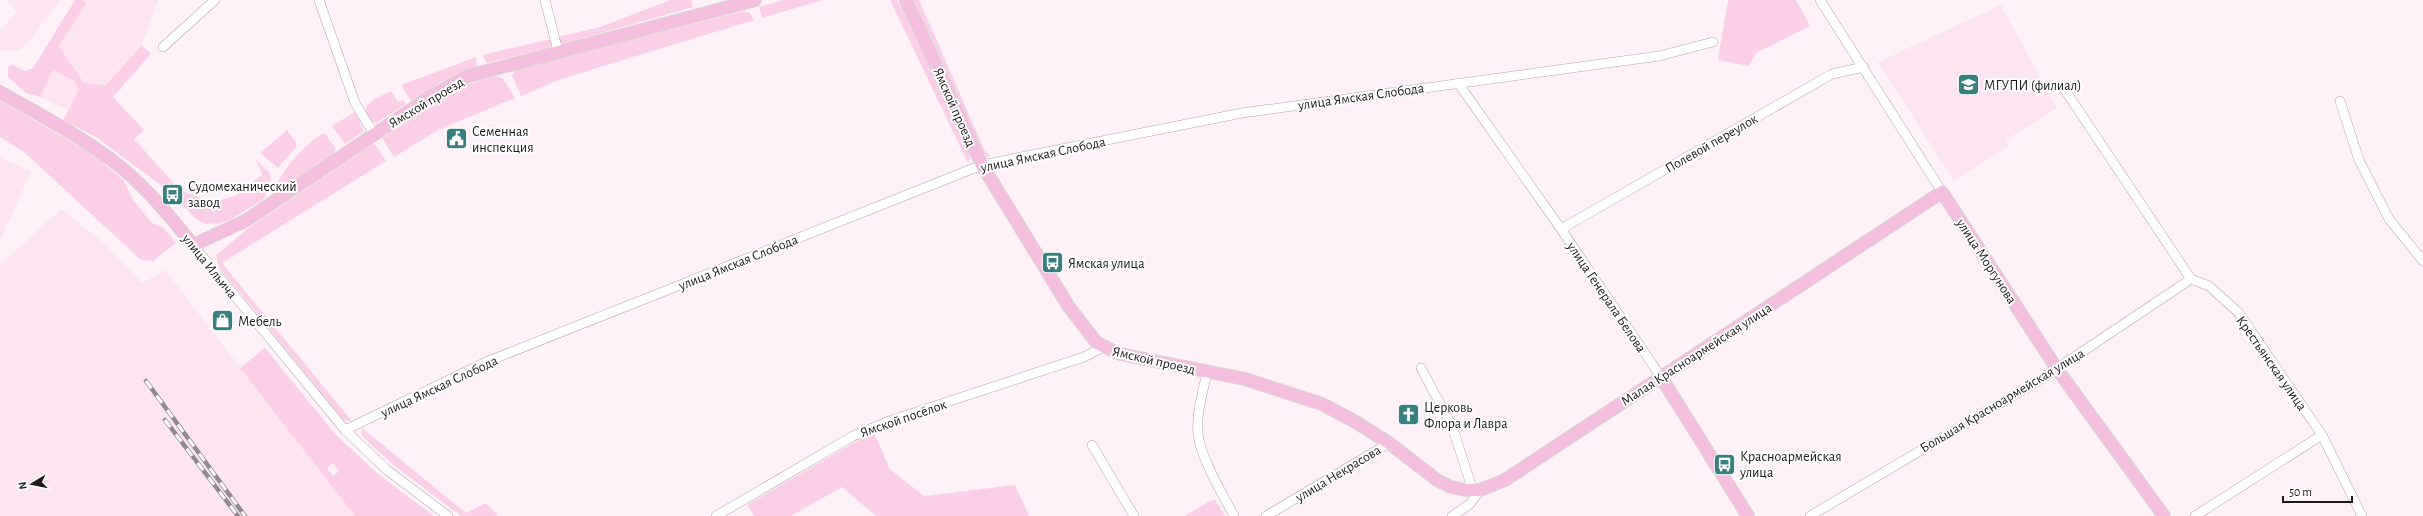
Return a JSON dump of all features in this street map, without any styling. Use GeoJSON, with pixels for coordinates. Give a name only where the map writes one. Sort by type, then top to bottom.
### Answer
{"type":"FeatureCollection","features":[{"type":"Feature","properties":{"kind":"main road","name":"Ямской проезд"},"geometry":{"type":"LineString","coordinates":[[193,245],[246,221],[430,97],[468,76],[755,0]]}},
{"type":"Feature","properties":{"kind":"main road","name":"Ямской проезд"},"geometry":{"type":"LineString","coordinates":[[906,0],[982,165],[1069,307],[1090,336],[1103,347],[1120,354],[1245,379],[1322,404],[1354,421],[1388,443],[1443,483],[1458,489],[1477,490]]}},
{"type":"Feature","properties":{"kind":"main road","name":"улица Ильича"},"geometry":{"type":"LineString","coordinates":[[0,92],[100,151],[118,165],[160,205],[193,245]]}},
{"type":"Feature","properties":{"kind":"main road","name":"улица Моргунова"},"geometry":{"type":"LineString","coordinates":[[1942,192],[2057,369],[2164,516]]}},
{"type":"Feature","properties":{"kind":"main road","name":"Малая Красноармейская улица"},"geometry":{"type":"LineString","coordinates":[[1477,490],[1505,480],[1942,192]]}},
{"type":"Feature","properties":{"kind":"main road","name":"улица Генерала Белова"},"geometry":{"type":"LineString","coordinates":[[1661,377],[1748,516]]}},
{"type":"Feature","properties":{"kind":"street"},"geometry":{"type":"LineString","coordinates":[[162,47],[215,0]]}},
{"type":"Feature","properties":{"kind":"street"},"geometry":{"type":"LineString","coordinates":[[319,0],[354,103],[374,134]]}},
{"type":"Feature","properties":{"kind":"street"},"geometry":{"type":"LineString","coordinates":[[545,0],[558,51]]}},
{"type":"Feature","properties":{"kind":"street","name":"улица Моргунова"},"geometry":{"type":"LineString","coordinates":[[1820,0],[1942,192]]}},
{"type":"Feature","properties":{"kind":"street","name":"улица Ямская Слобода"},"geometry":{"type":"LineString","coordinates":[[345,430],[486,362],[982,165],[1242,113],[1659,56],[1713,42]]}},
{"type":"Feature","properties":{"kind":"street","name":"Полевой переулок"},"geometry":{"type":"LineString","coordinates":[[1561,229],[1832,74],[1864,68]]}},
{"type":"Feature","properties":{"kind":"street","name":"улица Генерала Белова"},"geometry":{"type":"LineString","coordinates":[[1458,83],[1561,229],[1661,377]]}},
{"type":"Feature","properties":{"kind":"street"},"geometry":{"type":"LineString","coordinates":[[2065,90],[2191,279]]}},
{"type":"Feature","properties":{"kind":"street"},"geometry":{"type":"LineString","coordinates":[[2340,101],[2359,160],[2389,219],[2423,260]]}},
{"type":"Feature","properties":{"kind":"street","name":"улица Ильича"},"geometry":{"type":"LineString","coordinates":[[193,245],[345,430],[387,470],[448,516]]}},
{"type":"Feature","properties":{"kind":"street","name":"Большая Красноармейская улица"},"geometry":{"type":"LineString","coordinates":[[1810,516],[2057,369],[2191,279]]}},
{"type":"Feature","properties":{"kind":"street","name":"Крестьянская улица"},"geometry":{"type":"LineString","coordinates":[[2191,279],[2209,286],[2239,313],[2322,435],[2362,516]]}},
{"type":"Feature","properties":{"kind":"street","name":"Ямской посёлок"},"geometry":{"type":"LineString","coordinates":[[716,516],[854,436],[892,420],[1084,357],[1103,347]]}},
{"type":"Feature","properties":{"kind":"street"},"geometry":{"type":"LineString","coordinates":[[1422,368],[1452,426],[1477,490]]}},
{"type":"Feature","properties":{"kind":"street"},"geometry":{"type":"LineString","coordinates":[[1207,372],[1202,394],[1198,434],[1210,470],[1234,516]]}},
{"type":"Feature","properties":{"kind":"street"},"geometry":{"type":"LineString","coordinates":[[2195,516],[2322,435]]}},
{"type":"Feature","properties":{"kind":"street","name":"улица Некрасова"},"geometry":{"type":"LineString","coordinates":[[1266,516],[1388,443]]}},
{"type":"Feature","properties":{"kind":"street"},"geometry":{"type":"LineString","coordinates":[[1092,445],[1134,516]]}},
{"type":"Feature","properties":{"kind":"street","name":"Малая Красноармейская улица"},"geometry":{"type":"LineString","coordinates":[[1452,516],[1470,504],[1477,490]]}},
{"type":"Feature","properties":{"kind":"shaded area"},"geometry":{"type":"Polygon","coordinates":[[[6,0],[60,0],[28,43],[20,50],[4,51],[0,50],[0,31],[17,11],[6,0]]]}},
{"type":"Feature","properties":{"kind":"shaded area"},"geometry":{"type":"Polygon","coordinates":[[[75,0],[83,0],[86,4],[59,46],[84,83],[106,85],[142,45],[151,54],[113,97],[144,130],[134,139],[181,191],[213,202],[235,196],[263,174],[254,158],[270,173],[271,179],[264,199],[230,220],[206,224],[196,219],[173,194],[96,137],[63,120],[79,91],[74,81],[53,70],[40,97],[26,93],[8,77],[8,67],[13,65],[25,71],[33,68],[75,0]]]}},
{"type":"Feature","properties":{"kind":"shaded area"},"geometry":{"type":"Polygon","coordinates":[[[83,0],[158,0],[142,45],[106,85],[84,83],[59,46],[86,4],[83,0]]]}},
{"type":"Feature","properties":{"kind":"shaded area"},"geometry":{"type":"Polygon","coordinates":[[[671,0],[691,0],[693,7],[562,44],[558,37],[600,27],[671,0]]]}},
{"type":"Feature","properties":{"kind":"shaded area"},"geometry":{"type":"Polygon","coordinates":[[[784,0],[823,0],[762,18],[759,7],[784,0]]]}},
{"type":"Feature","properties":{"kind":"shaded area"},"geometry":{"type":"Polygon","coordinates":[[[890,0],[897,0],[902,8],[969,152],[970,159],[968,163],[890,0]]]}},
{"type":"Feature","properties":{"kind":"shaded area"},"geometry":{"type":"Polygon","coordinates":[[[914,0],[919,0],[985,151],[991,157],[986,156],[981,149],[914,0]]]}},
{"type":"Feature","properties":{"kind":"shaded area"},"geometry":{"type":"Polygon","coordinates":[[[1728,0],[1796,0],[1810,26],[1756,53],[1749,66],[1718,60],[1728,0]]]}},
{"type":"Feature","properties":{"kind":"shaded area","name":"МГУПИ (филиал)"},"geometry":{"type":"Polygon","coordinates":[[[2001,5],[2057,108],[2006,140],[2009,146],[1954,181],[1878,62],[2001,5]]]}},
{"type":"Feature","properties":{"kind":"shaded area"},"geometry":{"type":"Polygon","coordinates":[[[743,11],[750,13],[754,20],[561,79],[521,96],[512,76],[515,70],[743,11]]]}},
{"type":"Feature","properties":{"kind":"shaded area"},"geometry":{"type":"Polygon","coordinates":[[[551,39],[552,44],[550,47],[487,63],[482,55],[551,39]]]}},
{"type":"Feature","properties":{"kind":"shaded area"},"geometry":{"type":"Polygon","coordinates":[[[476,57],[477,66],[441,82],[411,101],[401,85],[476,57]]]}},
{"type":"Feature","properties":{"kind":"shaded area"},"geometry":{"type":"Polygon","coordinates":[[[53,70],[74,81],[79,91],[69,111],[40,97],[53,70]]]}},
{"type":"Feature","properties":{"kind":"shaded area"},"geometry":{"type":"Polygon","coordinates":[[[498,76],[503,79],[515,98],[438,130],[394,157],[382,138],[422,110],[453,92],[468,84],[498,76]]]}},
{"type":"Feature","properties":{"kind":"shaded area"},"geometry":{"type":"Polygon","coordinates":[[[391,91],[398,102],[403,100],[406,104],[376,123],[371,122],[366,114],[366,106],[373,100],[391,91]]]}},
{"type":"Feature","properties":{"kind":"shaded area"},"geometry":{"type":"Polygon","coordinates":[[[0,100],[97,157],[124,181],[133,200],[152,223],[164,228],[176,243],[153,261],[141,260],[24,152],[0,137],[0,100]]]}},
{"type":"Feature","properties":{"kind":"shaded area"},"geometry":{"type":"Polygon","coordinates":[[[355,112],[364,131],[345,144],[332,126],[355,112]]]}},
{"type":"Feature","properties":{"kind":"shaded area"},"geometry":{"type":"Polygon","coordinates":[[[287,130],[296,143],[296,147],[278,168],[260,153],[287,130]]]}},
{"type":"Feature","properties":{"kind":"shaded area"},"geometry":{"type":"Polygon","coordinates":[[[325,133],[335,148],[334,153],[275,192],[280,178],[294,159],[311,142],[325,133]]]}},
{"type":"Feature","properties":{"kind":"shaded area"},"geometry":{"type":"Polygon","coordinates":[[[374,143],[386,161],[222,263],[351,420],[348,421],[343,419],[219,267],[216,255],[250,227],[374,143]]]}},
{"type":"Feature","properties":{"kind":"shaded area"},"geometry":{"type":"Polygon","coordinates":[[[0,157],[31,172],[0,241],[0,157]]]}},
{"type":"Feature","properties":{"kind":"shaded area"},"geometry":{"type":"Polygon","coordinates":[[[61,209],[102,241],[142,283],[165,270],[355,516],[0,516],[0,265],[61,209]]]}},
{"type":"Feature","properties":{"kind":"shaded area"},"geometry":{"type":"Polygon","coordinates":[[[265,348],[336,435],[378,474],[434,516],[355,516],[240,368],[265,348]],[[333,463],[327,468],[333,476],[339,471],[333,463]]]}},
{"type":"Feature","properties":{"kind":"shaded area"},"geometry":{"type":"Polygon","coordinates":[[[362,428],[466,513],[486,503],[498,516],[461,516],[391,463],[361,435],[362,428]]]}},
{"type":"Feature","properties":{"kind":"shaded area"},"geometry":{"type":"Polygon","coordinates":[[[874,433],[890,469],[924,496],[1015,485],[1029,516],[876,516],[842,487],[791,516],[754,516],[747,505],[855,442],[874,433]]]}},
{"type":"Feature","properties":{"kind":"shaded area"},"geometry":{"type":"Polygon","coordinates":[[[1215,500],[1225,516],[1184,516],[1210,501],[1215,500]]]}},
{"type":"Feature","properties":{"kind":"railway"},"geometry":{"type":"LineString","coordinates":[[146,381],[245,516]]}},
{"type":"Feature","properties":{"kind":"railway"},"geometry":{"type":"LineString","coordinates":[[165,420],[238,516]]}},
{"type":"Feature","properties":{"kind":"place","name":"МГУПИ (филиал)"},"geometry":{"type":"Point","coordinates":[1969,85]}},
{"type":"Feature","properties":{"kind":"place","name":"Семенная инспекция"},"geometry":{"type":"Point","coordinates":[457,139]}},
{"type":"Feature","properties":{"kind":"place","name":"Судомеханический завод"},"geometry":{"type":"Point","coordinates":[173,194]}},
{"type":"Feature","properties":{"kind":"place","name":"Ямская улица"},"geometry":{"type":"Point","coordinates":[1052,263]}},
{"type":"Feature","properties":{"kind":"place","name":"Мебель"},"geometry":{"type":"Point","coordinates":[223,321]}},
{"type":"Feature","properties":{"kind":"place","name":"Церковь Флора и Лавра"},"geometry":{"type":"Point","coordinates":[1408,415]}},
{"type":"Feature","properties":{"kind":"place","name":"Красноармейская улица"},"geometry":{"type":"Point","coordinates":[1724,464]}}]}
